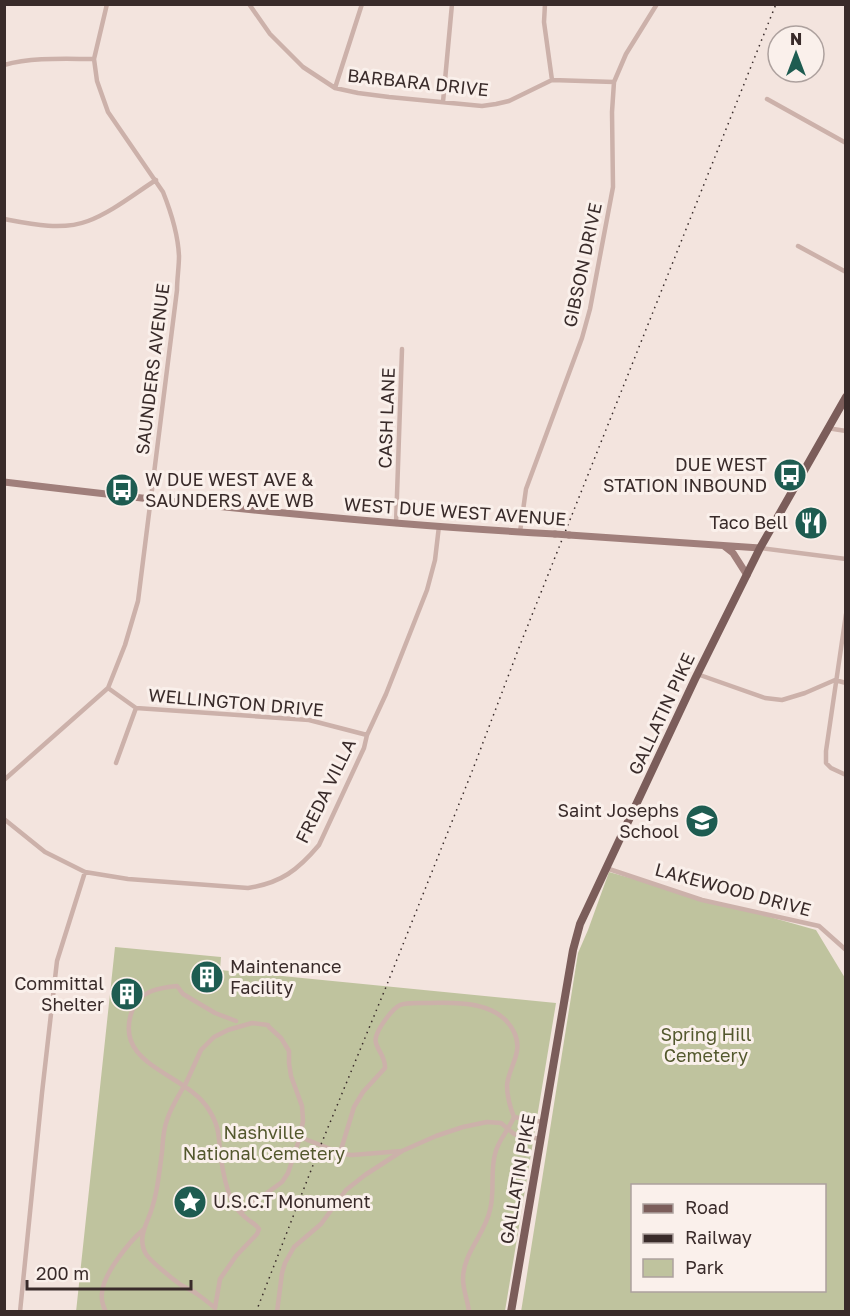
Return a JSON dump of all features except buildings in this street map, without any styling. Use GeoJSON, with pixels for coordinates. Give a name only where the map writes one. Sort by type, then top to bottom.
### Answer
{"type":"FeatureCollection","features":[{"type":"Feature","properties":{"kind":"main road","name":"GALLATIN PIKE"},"geometry":{"type":"LineString","coordinates":[[510,1311],[573,950],[580,924],[697,674],[760,548],[846,397]]}},
{"type":"Feature","properties":{"kind":"main road","name":"WEST DUE WEST AVENUE"},"geometry":{"type":"LineString","coordinates":[[4,482],[151,500],[396,524],[760,548]]}},
{"type":"Feature","properties":{"kind":"main road"},"geometry":{"type":"LineString","coordinates":[[724,546],[733,553],[747,575]]}},
{"type":"Feature","properties":{"kind":"street","name":"SAUNDERS AVENUE"},"geometry":{"type":"LineString","coordinates":[[4,780],[108,688],[125,645],[138,601],[177,290],[179,257],[169,205],[156,180],[108,112],[97,81],[94,58],[107,4]]}},
{"type":"Feature","properties":{"kind":"street","name":"BARBARA DRIVE"},"geometry":{"type":"LineString","coordinates":[[249,4],[270,34],[303,67],[335,88],[379,96],[482,106],[509,101],[552,80],[614,82]]}},
{"type":"Feature","properties":{"kind":"street"},"geometry":{"type":"LineString","coordinates":[[335,88],[362,4]]}},
{"type":"Feature","properties":{"kind":"street"},"geometry":{"type":"LineString","coordinates":[[443,102],[452,4]]}},
{"type":"Feature","properties":{"kind":"street"},"geometry":{"type":"LineString","coordinates":[[545,4],[544,22],[552,80]]}},
{"type":"Feature","properties":{"kind":"street","name":"GIBSON DRIVE"},"geometry":{"type":"LineString","coordinates":[[520,532],[526,489],[582,338],[590,309],[613,187],[614,82],[626,54],[657,4]]}},
{"type":"Feature","properties":{"kind":"street"},"geometry":{"type":"LineString","coordinates":[[4,66],[35,60],[94,58]]}},
{"type":"Feature","properties":{"kind":"street"},"geometry":{"type":"LineString","coordinates":[[767,99],[846,143]]}},
{"type":"Feature","properties":{"kind":"street"},"geometry":{"type":"LineString","coordinates":[[4,219],[46,226],[87,222],[156,180]]}},
{"type":"Feature","properties":{"kind":"street"},"geometry":{"type":"LineString","coordinates":[[798,246],[846,272]]}},
{"type":"Feature","properties":{"kind":"street","name":"CASH LANE"},"geometry":{"type":"LineString","coordinates":[[396,524],[402,349]]}},
{"type":"Feature","properties":{"kind":"street"},"geometry":{"type":"LineString","coordinates":[[828,429],[846,431]]}},
{"type":"Feature","properties":{"kind":"street","name":"FREDA VILLA"},"geometry":{"type":"LineString","coordinates":[[4,819],[45,852],[85,872],[129,879],[248,888],[265,885],[292,872],[319,845],[364,748],[367,735],[386,694],[427,590],[435,560],[439,526]]}},
{"type":"Feature","properties":{"kind":"street"},"geometry":{"type":"LineString","coordinates":[[760,548],[846,559]]}},
{"type":"Feature","properties":{"kind":"street"},"geometry":{"type":"LineString","coordinates":[[846,614],[826,751],[826,763],[846,775]]}},
{"type":"Feature","properties":{"kind":"street"},"geometry":{"type":"LineString","coordinates":[[697,674],[765,699],[782,700],[836,680],[846,683]]}},
{"type":"Feature","properties":{"kind":"street","name":"WELLINGTON DRIVE"},"geometry":{"type":"LineString","coordinates":[[108,688],[136,708],[309,720],[367,735]]}},
{"type":"Feature","properties":{"kind":"street"},"geometry":{"type":"LineString","coordinates":[[116,763],[136,708]]}},
{"type":"Feature","properties":{"kind":"street","name":"LAKEWOOD DRIVE"},"geometry":{"type":"LineString","coordinates":[[606,868],[702,900],[819,926],[846,950]]}},
{"type":"Feature","properties":{"kind":"street"},"geometry":{"type":"LineString","coordinates":[[20,1311],[57,961],[85,872]]}},
{"type":"Feature","properties":{"kind":"street"},"geometry":{"type":"LineString","coordinates":[[214,1310],[220,1279],[236,1256],[259,1232],[257,1225],[245,1217],[232,1201],[221,1158],[216,1120],[207,1106],[184,1085],[137,1054],[131,1044],[128,1030],[133,1007],[141,996],[148,992],[177,986],[183,994],[215,1013],[236,1021]]}},
{"type":"Feature","properties":{"kind":"street"},"geometry":{"type":"LineString","coordinates":[[340,1153],[354,1107],[363,1092],[385,1068],[384,1057],[375,1044],[376,1034],[388,1016],[400,1005],[453,1002],[478,1006],[500,1015],[509,1022],[516,1035],[518,1047],[507,1083],[510,1108],[514,1117]]}},
{"type":"Feature","properties":{"kind":"street"},"geometry":{"type":"LineString","coordinates":[[214,1310],[196,1293],[178,1283],[149,1258],[142,1236],[157,1187],[166,1122],[201,1050],[214,1037],[228,1030],[252,1023],[268,1024],[289,1051],[290,1070],[302,1106],[303,1121],[288,1173],[282,1182],[241,1212]]}},
{"type":"Feature","properties":{"kind":"street"},"geometry":{"type":"LineString","coordinates":[[514,1117],[543,1122]]}},
{"type":"Feature","properties":{"kind":"street"},"geometry":{"type":"LineString","coordinates":[[469,1311],[463,1280],[465,1267],[490,1213],[494,1158],[498,1144],[514,1117]]}},
{"type":"Feature","properties":{"kind":"street"},"geometry":{"type":"LineString","coordinates":[[277,1311],[282,1273],[294,1247],[321,1224],[346,1190],[365,1175],[402,1151],[436,1136],[478,1124],[503,1124],[514,1134],[540,1140]]}},
{"type":"Feature","properties":{"kind":"street"},"geometry":{"type":"LineString","coordinates":[[300,1137],[340,1153],[352,1155],[402,1151]]}},
{"type":"Feature","properties":{"kind":"street"},"geometry":{"type":"LineString","coordinates":[[106,1311],[102,1299],[103,1284],[132,1240],[144,1229]]}},
{"type":"Feature","properties":{"kind":"green space","name":"Spring Hill Cemetery"},"geometry":{"type":"Polygon","coordinates":[[[609,872],[816,930],[845,978],[845,1311],[521,1312],[578,953],[609,872]]]}},
{"type":"Feature","properties":{"kind":"green space","name":"Nashville National Cemetery"},"geometry":{"type":"Polygon","coordinates":[[[115,947],[221,957],[220,970],[556,1003],[505,1311],[76,1312],[115,947]]]}},
{"type":"Feature","properties":{"kind":"railway"},"geometry":{"type":"LineString","coordinates":[[256,1312],[776,4]]}},
{"type":"Feature","properties":{"kind":"place","name":"DUE WEST STATION INBOUND"},"geometry":{"type":"Point","coordinates":[790,475]}},
{"type":"Feature","properties":{"kind":"place","name":"W DUE WEST AVE & SAUNDERS AVE WB"},"geometry":{"type":"Point","coordinates":[122,490]}},
{"type":"Feature","properties":{"kind":"place","name":"Taco Bell"},"geometry":{"type":"Point","coordinates":[811,523]}},
{"type":"Feature","properties":{"kind":"place","name":"Saint Josephs School"},"geometry":{"type":"Point","coordinates":[702,821]}},
{"type":"Feature","properties":{"kind":"place","name":"Maintenance Facility"},"geometry":{"type":"Point","coordinates":[207,977]}},
{"type":"Feature","properties":{"kind":"place","name":"Committal Shelter"},"geometry":{"type":"Point","coordinates":[127,994]}},
{"type":"Feature","properties":{"kind":"place","name":"U.S.C.T Monument"},"geometry":{"type":"Point","coordinates":[190,1202]}}]}
